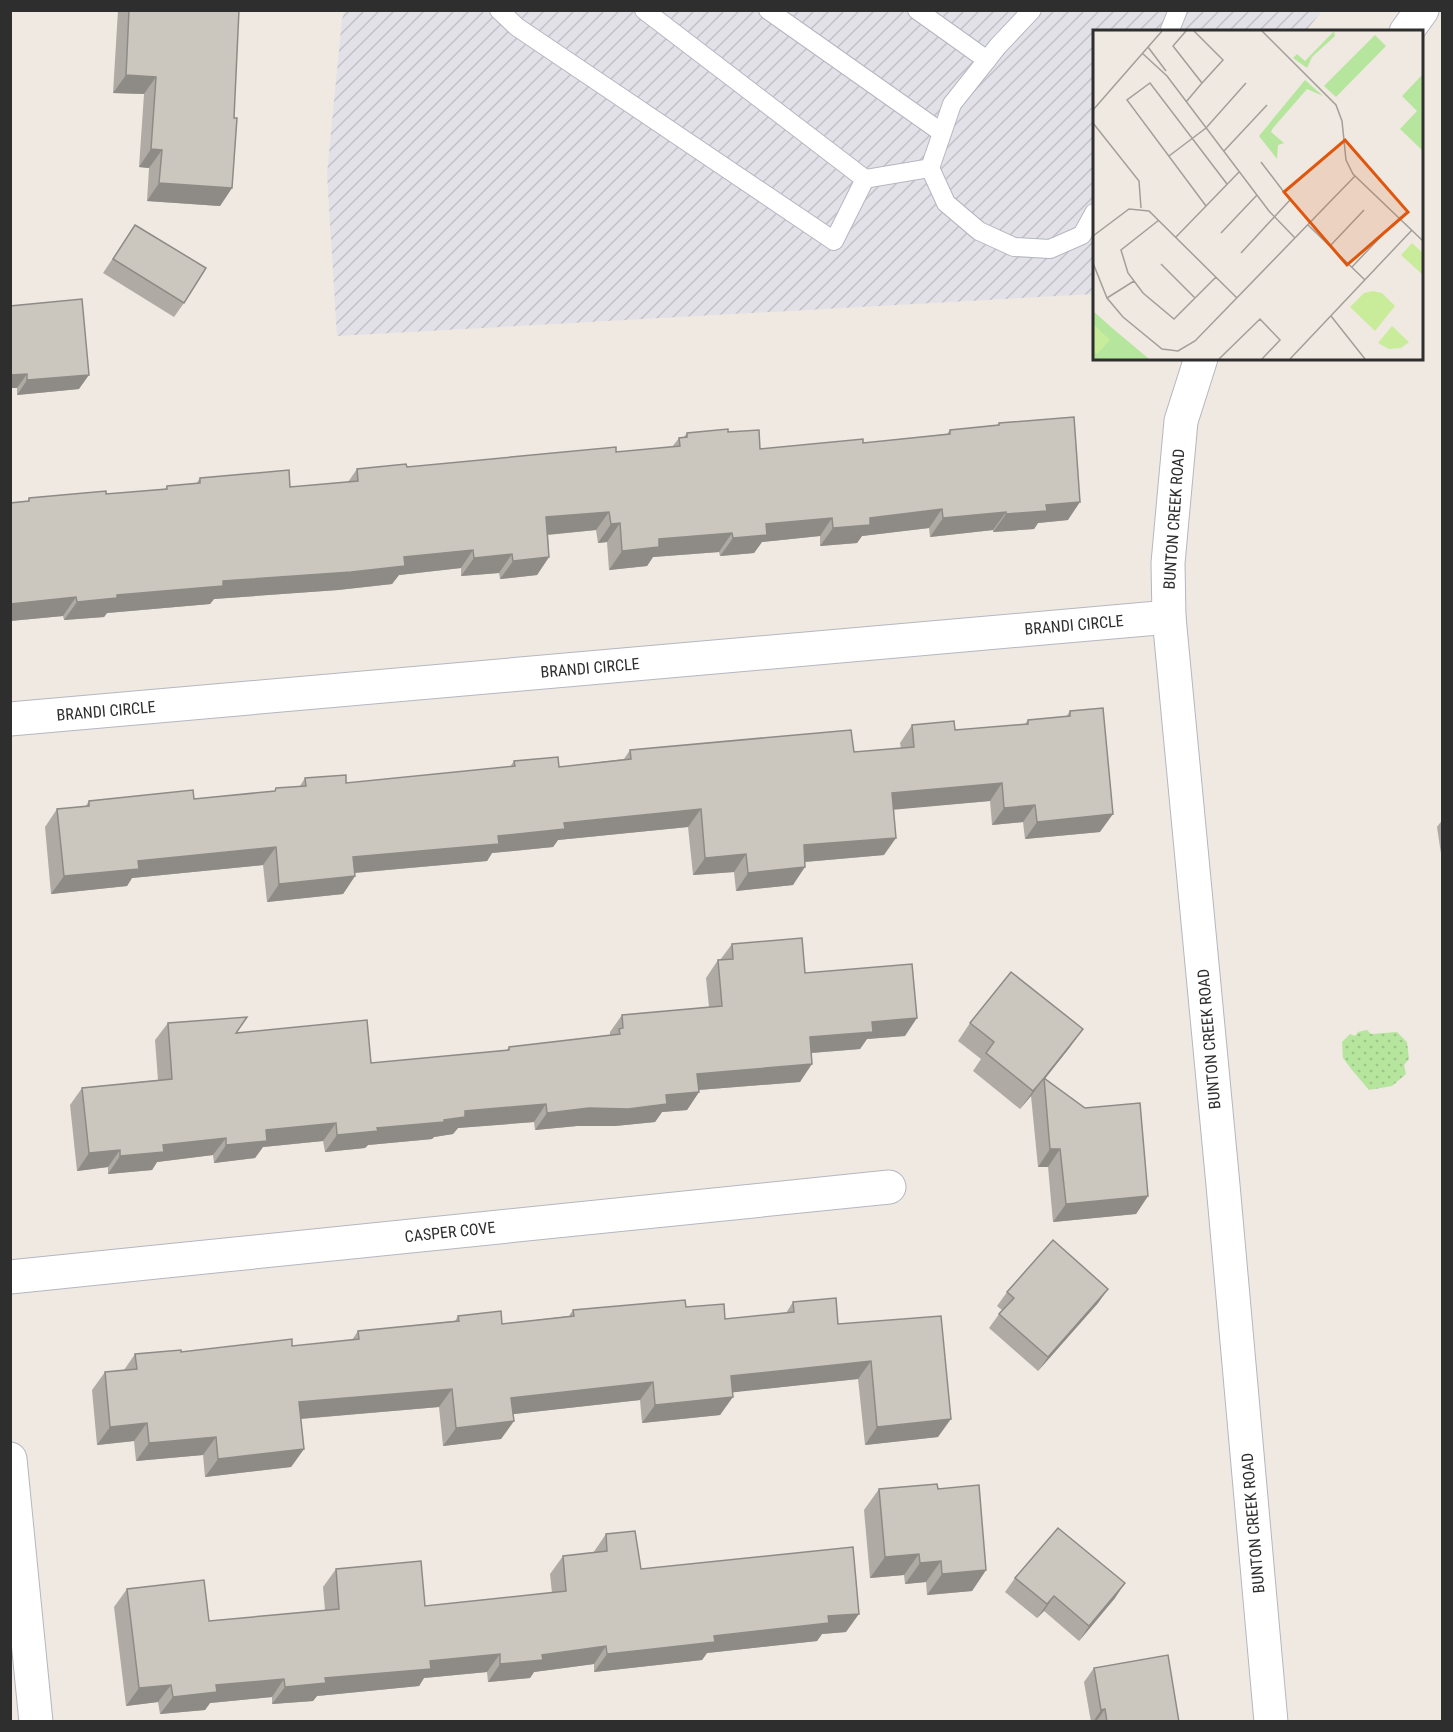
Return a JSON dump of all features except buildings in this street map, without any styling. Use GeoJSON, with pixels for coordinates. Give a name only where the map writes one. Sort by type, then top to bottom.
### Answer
{"type":"FeatureCollection","features":[{"type":"Feature","properties":{"kind":"street"},"geometry":{"type":"LineString","coordinates":[[1407,30],[1422,10]]}},
{"type":"Feature","properties":{"kind":"street","name":"BUNTON CREEK ROAD"},"geometry":{"type":"LineString","coordinates":[[1200,360],[1181,421],[1168,563],[1169,617],[1271,1722]]}},
{"type":"Feature","properties":{"kind":"street","name":"BRANDI CIRCLE"},"geometry":{"type":"LineString","coordinates":[[10,719],[1169,617]]}},
{"type":"Feature","properties":{"kind":"street","name":"CASPER COVE"},"geometry":{"type":"LineString","coordinates":[[10,1277],[889,1187]]}},
{"type":"Feature","properties":{"kind":"street"},"geometry":{"type":"LineString","coordinates":[[10,1459],[36,1722]]}},
{"type":"Feature","properties":{"kind":"lane"},"geometry":{"type":"LineString","coordinates":[[499,10],[517,27],[834,241],[865,178]]}},
{"type":"Feature","properties":{"kind":"lane"},"geometry":{"type":"LineString","coordinates":[[644,10],[865,178],[930,168]]}},
{"type":"Feature","properties":{"kind":"lane"},"geometry":{"type":"LineString","coordinates":[[768,10],[941,132]]}},
{"type":"Feature","properties":{"kind":"lane"},"geometry":{"type":"LineString","coordinates":[[917,10],[987,60]]}},
{"type":"Feature","properties":{"kind":"lane"},"geometry":{"type":"LineString","coordinates":[[1032,10],[987,60],[952,104],[930,168],[946,203],[979,231],[1014,247],[1050,249],[1083,235],[1093,217]]}},
{"type":"Feature","properties":{"kind":"lane"},"geometry":{"type":"LineString","coordinates":[[1170,30],[1178,10]]}},
{"type":"Feature","properties":{"kind":"shaded area"},"geometry":{"type":"Polygon","coordinates":[[[345,11],[1322,11],[1307,30],[1093,30],[1093,294],[337,336],[327,174],[342,19],[345,11]]]}},
{"type":"Feature","properties":{"kind":"green space"},"geometry":{"type":"Polygon","coordinates":[[[1367,1030],[1371,1034],[1397,1032],[1407,1042],[1409,1059],[1404,1065],[1406,1074],[1392,1086],[1369,1090],[1343,1058],[1342,1042],[1350,1034],[1355,1036],[1358,1032],[1367,1030]]]}}]}
